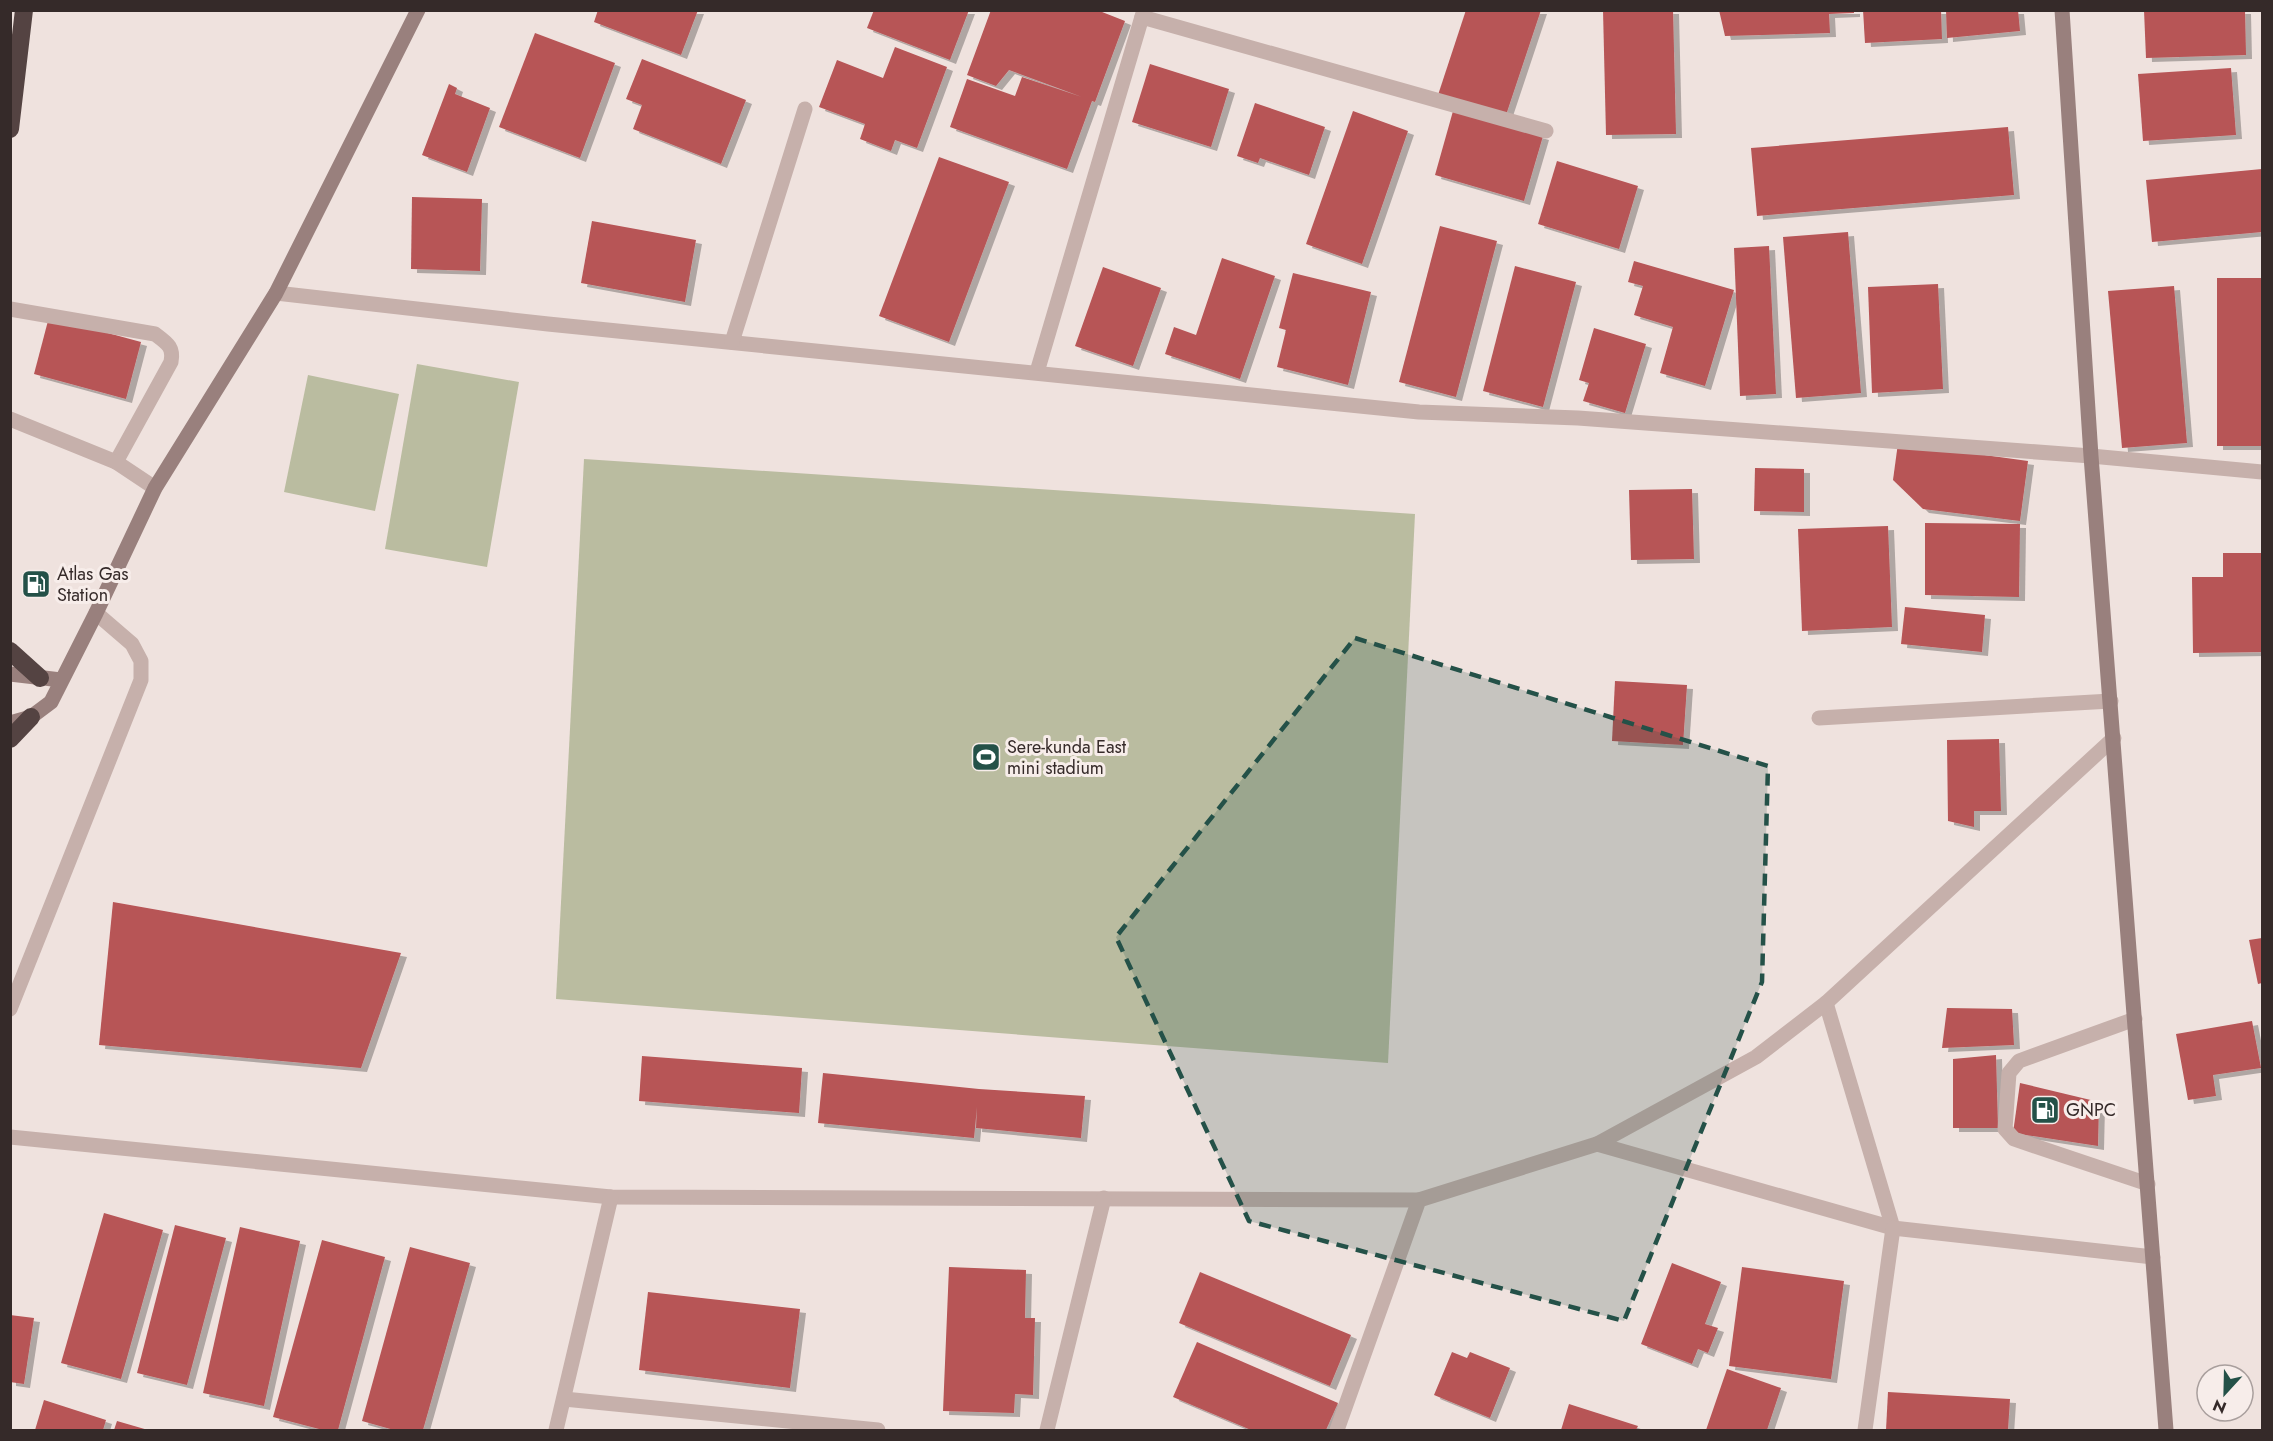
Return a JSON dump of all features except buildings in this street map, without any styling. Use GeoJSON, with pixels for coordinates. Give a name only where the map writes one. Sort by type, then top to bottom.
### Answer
{"type":"FeatureCollection","features":[{"type":"Feature","properties":{"kind":"highway"},"geometry":{"type":"LineString","coordinates":[[10,129],[24,10]]}},
{"type":"Feature","properties":{"kind":"highway"},"geometry":{"type":"LineString","coordinates":[[10,651],[40,678]]}},
{"type":"Feature","properties":{"kind":"highway"},"geometry":{"type":"LineString","coordinates":[[10,739],[31,717]]}},
{"type":"Feature","properties":{"kind":"street"},"geometry":{"type":"LineString","coordinates":[[10,723],[31,717],[51,702],[155,488],[276,293],[417,10]]}},
{"type":"Feature","properties":{"kind":"street"},"geometry":{"type":"LineString","coordinates":[[2062,10],[2091,456],[2166,1431]]}},
{"type":"Feature","properties":{"kind":"street"},"geometry":{"type":"LineString","coordinates":[[1037,372],[1143,14],[1546,131]]}},
{"type":"Feature","properties":{"kind":"street"},"geometry":{"type":"LineString","coordinates":[[732,342],[805,109]]}},
{"type":"Feature","properties":{"kind":"street"},"geometry":{"type":"LineString","coordinates":[[276,293],[1419,412],[1578,418],[2091,456],[2262,472]]}},
{"type":"Feature","properties":{"kind":"street"},"geometry":{"type":"LineString","coordinates":[[10,309],[155,334],[169,345],[173,353],[171,362],[116,462]]}},
{"type":"Feature","properties":{"kind":"street"},"geometry":{"type":"LineString","coordinates":[[10,419],[116,462],[155,488]]}},
{"type":"Feature","properties":{"kind":"street"},"geometry":{"type":"LineString","coordinates":[[10,1009],[141,680],[141,661],[132,644],[96,613]]}},
{"type":"Feature","properties":{"kind":"street"},"geometry":{"type":"LineString","coordinates":[[10,674],[61,680]]}},
{"type":"Feature","properties":{"kind":"street"},"geometry":{"type":"LineString","coordinates":[[1819,718],[2111,701]]}},
{"type":"Feature","properties":{"kind":"street"},"geometry":{"type":"LineString","coordinates":[[10,1137],[611,1197],[1419,1200],[1597,1144],[1756,1057],[1826,1003],[2114,738]]}},
{"type":"Feature","properties":{"kind":"street"},"geometry":{"type":"LineString","coordinates":[[1826,1003],[1893,1228],[1864,1431]]}},
{"type":"Feature","properties":{"kind":"street"},"geometry":{"type":"LineString","coordinates":[[2135,1019],[2019,1061],[2013,1066],[2010,1073],[2005,1129],[2014,1139],[2148,1184]]}},
{"type":"Feature","properties":{"kind":"street"},"geometry":{"type":"LineString","coordinates":[[1597,1144],[1893,1228],[2153,1257]]}},
{"type":"Feature","properties":{"kind":"street"},"geometry":{"type":"LineString","coordinates":[[556,1431],[611,1197]]}},
{"type":"Feature","properties":{"kind":"street"},"geometry":{"type":"LineString","coordinates":[[1047,1431],[1104,1198]]}},
{"type":"Feature","properties":{"kind":"street"},"geometry":{"type":"LineString","coordinates":[[1337,1431],[1419,1200]]}},
{"type":"Feature","properties":{"kind":"street"},"geometry":{"type":"LineString","coordinates":[[564,1399],[878,1431]]}},
{"type":"Feature","properties":{"kind":"highlighted area"},"geometry":{"type":"Polygon","coordinates":[[[1355,638],[1768,766],[1762,982],[1624,1321],[1249,1221],[1116,937],[1355,638]]]}},
{"type":"Feature","properties":{"kind":"green space"},"geometry":{"type":"Polygon","coordinates":[[[417,364],[519,382],[487,567],[385,549],[417,364]]]}},
{"type":"Feature","properties":{"kind":"green space"},"geometry":{"type":"Polygon","coordinates":[[[308,375],[399,394],[375,511],[284,492],[308,375]]]}},
{"type":"Feature","properties":{"kind":"green space","name":"Sere-kunda East mini stadium"},"geometry":{"type":"Polygon","coordinates":[[[584,459],[1415,514],[1388,1063],[556,999],[584,459]]]}},
{"type":"Feature","properties":{"kind":"place","name":"Atlas Gas Station"},"geometry":{"type":"Point","coordinates":[36,584]}},
{"type":"Feature","properties":{"kind":"place","name":"Sere-kunda East mini stadium"},"geometry":{"type":"Point","coordinates":[986,757]}},
{"type":"Feature","properties":{"kind":"place","name":"GNPC"},"geometry":{"type":"Point","coordinates":[2045,1110]}}]}
